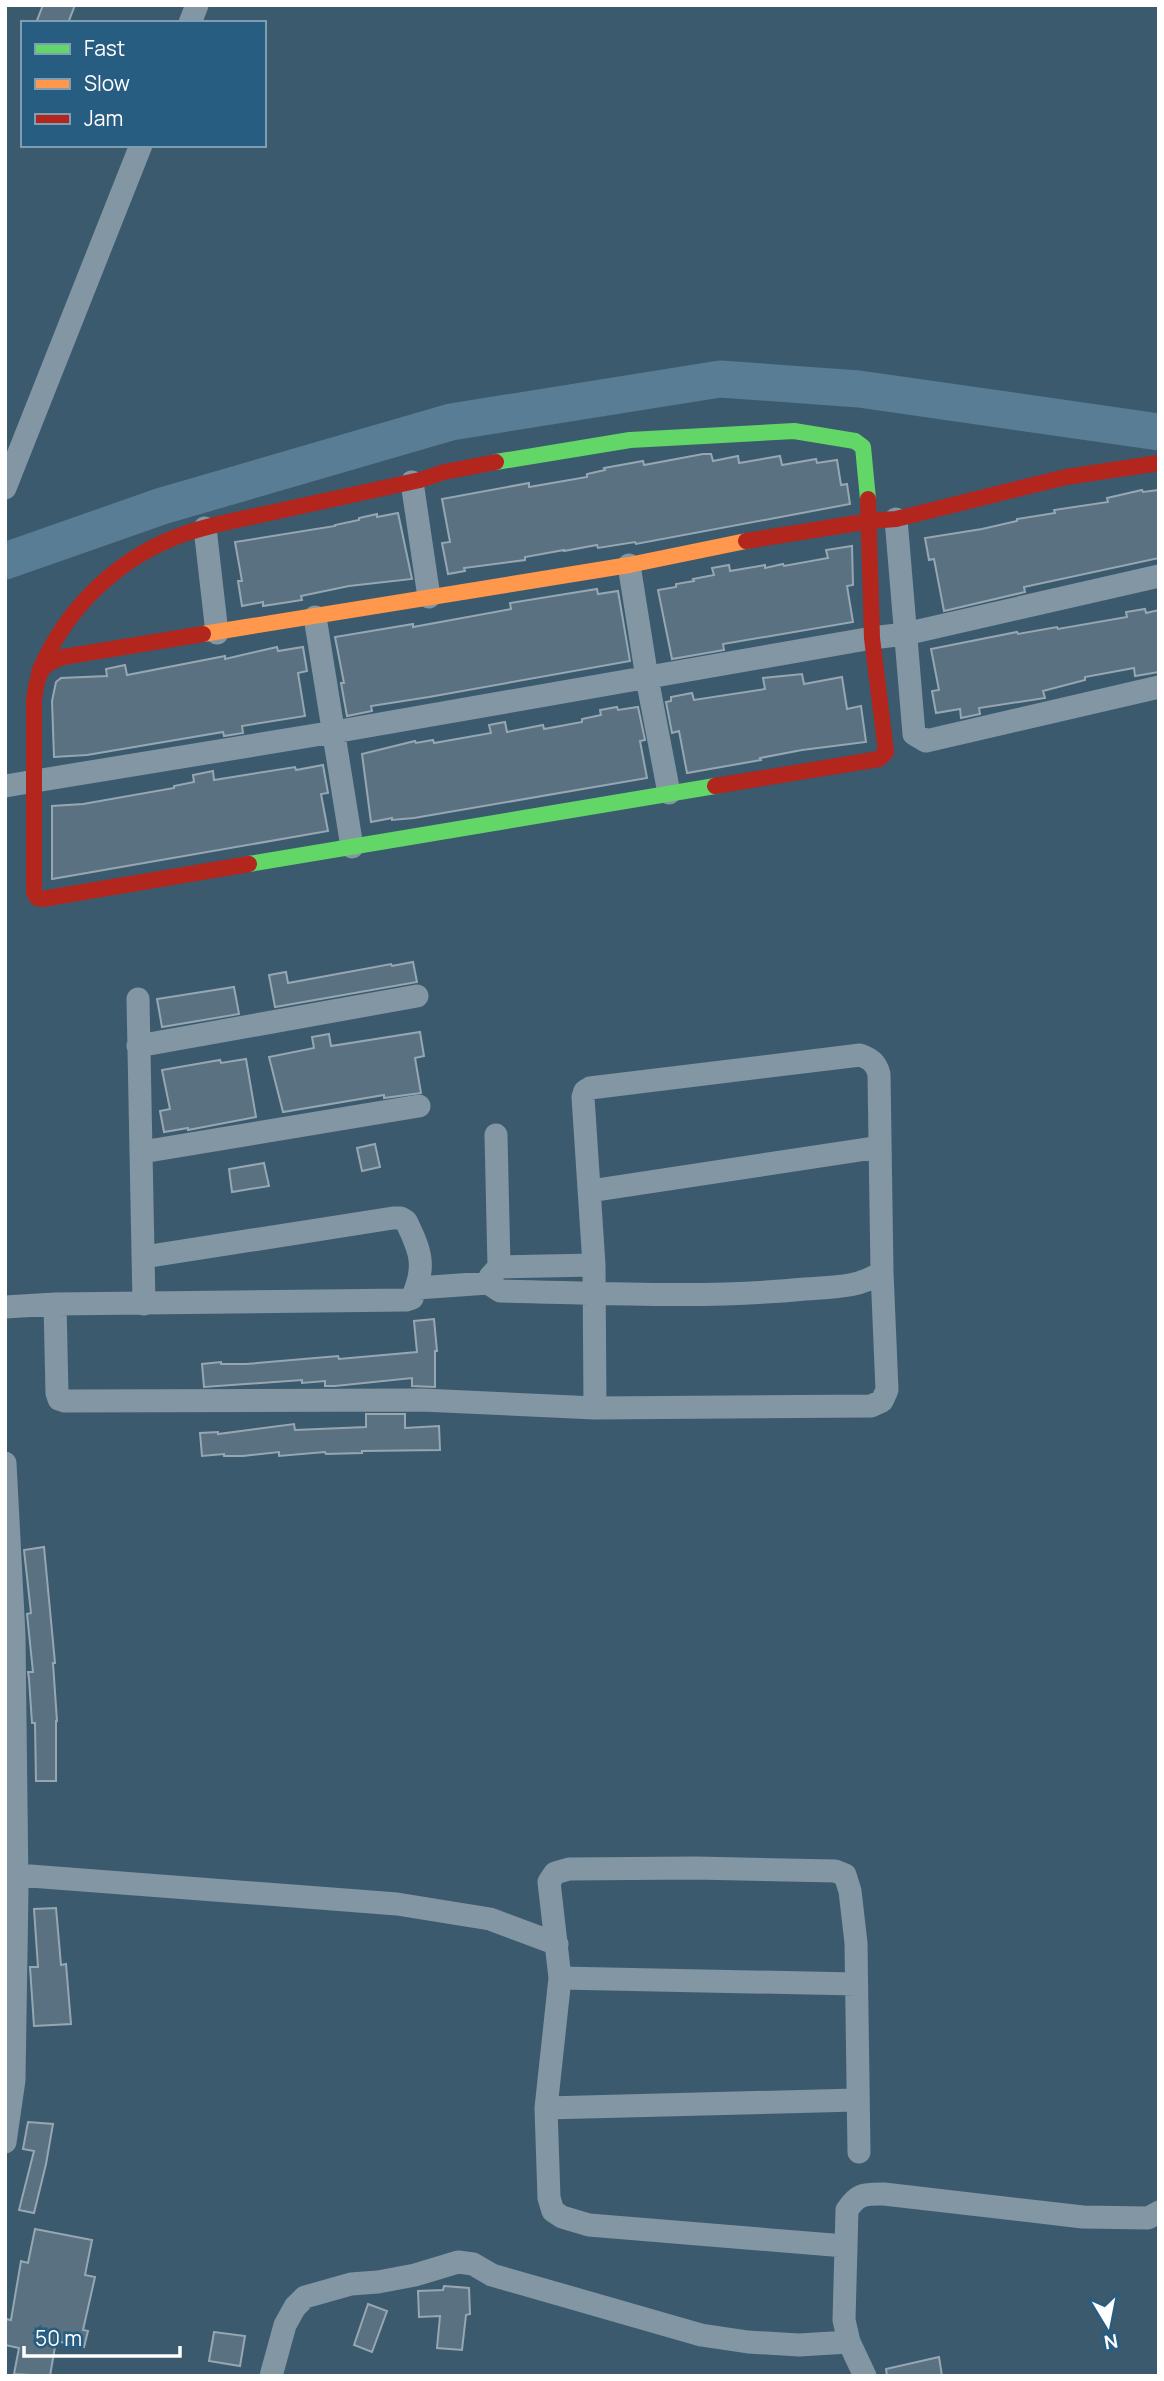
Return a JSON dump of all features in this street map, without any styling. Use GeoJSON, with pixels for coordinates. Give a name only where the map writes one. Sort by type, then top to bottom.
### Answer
{"type":"FeatureCollection","features":[{"type":"Feature","properties":{"kind":"street"},"geometry":{"type":"LineString","coordinates":[[5,488],[140,147]]}},
{"type":"Feature","properties":{"kind":"street"},"geometry":{"type":"LineString","coordinates":[[794,431],[861,443],[870,520],[872,638],[886,752],[884,756],[879,759],[352,848],[37,898],[34,892],[34,699],[39,672],[65,621],[90,594],[116,572],[162,543],[205,528],[412,482],[444,472],[630,440],[794,431]]}},
{"type":"Feature","properties":{"kind":"street"},"geometry":{"type":"LineString","coordinates":[[39,672],[52,661],[63,657],[629,565],[870,520],[897,519],[1066,477],[1159,463]]}},
{"type":"Feature","properties":{"kind":"street"},"geometry":{"type":"LineString","coordinates":[[412,482],[429,597]]}},
{"type":"Feature","properties":{"kind":"street"},"geometry":{"type":"LineString","coordinates":[[897,519],[914,734],[926,741],[1159,687]]}},
{"type":"Feature","properties":{"kind":"street"},"geometry":{"type":"LineString","coordinates":[[205,528],[217,633]]}},
{"type":"Feature","properties":{"kind":"street"},"geometry":{"type":"LineString","coordinates":[[629,565],[669,793]]}},
{"type":"Feature","properties":{"kind":"street"},"geometry":{"type":"LineString","coordinates":[[5,786],[905,634],[1159,576]]}},
{"type":"Feature","properties":{"kind":"street"},"geometry":{"type":"LineString","coordinates":[[315,617],[352,848]]}},
{"type":"Feature","properties":{"kind":"street"},"geometry":{"type":"LineString","coordinates":[[138,1046],[417,996]]}},
{"type":"Feature","properties":{"kind":"street"},"geometry":{"type":"LineString","coordinates":[[138,999],[144,1304]]}},
{"type":"Feature","properties":{"kind":"street"},"geometry":{"type":"LineString","coordinates":[[55,1304],[57,1393],[59,1399],[65,1401],[422,1400],[595,1408],[871,1406],[882,1401],[887,1390],[879,1074],[870,1059],[860,1055],[590,1088],[585,1091],[583,1097],[594,1265],[595,1408]]}},
{"type":"Feature","properties":{"kind":"street"},"geometry":{"type":"LineString","coordinates":[[142,1152],[419,1106]]}},
{"type":"Feature","properties":{"kind":"street"},"geometry":{"type":"LineString","coordinates":[[496,1135],[493,1275],[500,1291],[634,1296],[769,1293],[862,1283],[882,1272]]}},
{"type":"Feature","properties":{"kind":"street"},"geometry":{"type":"LineString","coordinates":[[590,1191],[880,1147]]}},
{"type":"Feature","properties":{"kind":"street"},"geometry":{"type":"LineString","coordinates":[[5,1307],[55,1304],[393,1301],[412,1298],[417,1288],[421,1255],[406,1221],[401,1218],[144,1257]]}},
{"type":"Feature","properties":{"kind":"street"},"geometry":{"type":"LineString","coordinates":[[417,1288],[493,1275],[594,1265]]}},
{"type":"Feature","properties":{"kind":"street"},"geometry":{"type":"LineString","coordinates":[[5,1463],[14,1635],[17,1875],[11,2027],[14,2080],[5,2142]]}},
{"type":"Feature","properties":{"kind":"street"},"geometry":{"type":"LineString","coordinates":[[845,2246],[589,2225],[562,2217],[553,2211],[549,2198],[546,2108],[560,1978],[549,1882],[555,1873],[569,1869],[695,1868],[835,1871],[845,1875],[850,1891],[856,1943],[856,2100],[859,2152]]}},
{"type":"Feature","properties":{"kind":"street"},"geometry":{"type":"LineString","coordinates":[[17,1875],[397,1904],[490,1919],[557,1944]]}},
{"type":"Feature","properties":{"kind":"street"},"geometry":{"type":"LineString","coordinates":[[560,1978],[856,1984]]}},
{"type":"Feature","properties":{"kind":"street"},"geometry":{"type":"LineString","coordinates":[[546,2108],[856,2100]]}},
{"type":"Feature","properties":{"kind":"street"},"geometry":{"type":"LineString","coordinates":[[864,2376],[849,2342],[844,2320],[847,2210],[854,2199],[866,2194],[1083,2217],[1148,2218],[1159,2213]]}},
{"type":"Feature","properties":{"kind":"street"},"geometry":{"type":"LineString","coordinates":[[271,2376],[285,2325],[295,2307],[305,2297],[351,2284],[415,2275],[458,2262],[472,2264],[502,2278],[701,2335],[748,2342],[849,2342]]}},
{"type":"Feature","properties":{"kind":"building"},"geometry":{"type":"Polygon","coordinates":[[[43,5],[75,5],[69,21],[37,21],[43,5]]]}},
{"type":"Feature","properties":{"kind":"building"},"geometry":{"type":"Polygon","coordinates":[[[711,454],[713,461],[738,456],[739,463],[780,456],[782,465],[816,459],[817,463],[837,460],[841,485],[847,484],[850,504],[636,544],[598,548],[597,545],[564,550],[525,557],[525,560],[464,568],[465,571],[448,574],[442,543],[450,542],[442,499],[529,483],[529,487],[587,477],[587,474],[605,470],[604,468],[643,461],[644,465],[711,454]]]}},
{"type":"Feature","properties":{"kind":"building"},"geometry":{"type":"Polygon","coordinates":[[[1142,490],[1159,490],[1159,558],[1024,587],[1025,592],[944,611],[934,559],[929,560],[925,538],[982,529],[1017,519],[1055,513],[1054,510],[1108,502],[1107,498],[1142,490]]]}},
{"type":"Feature","properties":{"kind":"building"},"geometry":{"type":"Polygon","coordinates":[[[398,513],[412,579],[349,586],[301,596],[302,600],[242,606],[238,581],[242,581],[235,542],[335,526],[377,514],[377,517],[398,513]]]}},
{"type":"Feature","properties":{"kind":"building"},"geometry":{"type":"Polygon","coordinates":[[[852,546],[853,585],[847,586],[853,622],[723,644],[724,650],[672,659],[658,590],[714,575],[712,568],[729,565],[730,571],[765,565],[765,568],[784,566],[828,558],[826,550],[852,546]]]}},
{"type":"Feature","properties":{"kind":"building"},"geometry":{"type":"Polygon","coordinates":[[[597,589],[598,594],[618,591],[630,661],[371,706],[372,711],[347,716],[335,637],[413,624],[413,627],[511,609],[510,603],[597,589]]]}},
{"type":"Feature","properties":{"kind":"building"},"geometry":{"type":"Polygon","coordinates":[[[1145,609],[1146,613],[1159,610],[1159,672],[1135,676],[1134,668],[1085,677],[1085,680],[1043,691],[1045,698],[979,708],[980,714],[961,718],[960,709],[936,713],[932,691],[939,690],[931,649],[1017,632],[1058,629],[1127,617],[1126,612],[1145,609]]]}},
{"type":"Feature","properties":{"kind":"building"},"geometry":{"type":"Polygon","coordinates":[[[277,647],[278,651],[303,647],[307,671],[298,673],[305,716],[242,726],[243,733],[224,736],[223,732],[87,755],[54,757],[52,701],[56,682],[61,678],[107,676],[106,669],[125,665],[127,675],[225,656],[225,659],[277,647]]]}},
{"type":"Feature","properties":{"kind":"building"},"geometry":{"type":"Polygon","coordinates":[[[802,674],[804,684],[842,677],[847,709],[861,706],[866,742],[802,750],[687,773],[679,731],[672,733],[666,702],[671,701],[671,697],[692,693],[694,700],[765,689],[763,678],[802,674]]]}},
{"type":"Feature","properties":{"kind":"building"},"geometry":{"type":"Polygon","coordinates":[[[617,707],[618,710],[638,707],[645,740],[640,741],[647,778],[414,818],[371,822],[362,754],[415,741],[433,740],[434,743],[491,733],[489,725],[505,722],[507,732],[543,725],[544,729],[582,722],[582,719],[601,715],[600,710],[617,707]]]}},
{"type":"Feature","properties":{"kind":"building"},"geometry":{"type":"Polygon","coordinates":[[[323,765],[328,793],[321,794],[328,831],[52,879],[52,806],[83,804],[174,788],[194,782],[193,775],[213,771],[214,780],[323,765]]]}},
{"type":"Feature","properties":{"kind":"building"},"geometry":{"type":"Polygon","coordinates":[[[413,962],[417,982],[275,1007],[269,975],[286,972],[288,983],[413,962]]]}},
{"type":"Feature","properties":{"kind":"building"},"geometry":{"type":"Polygon","coordinates":[[[234,987],[239,1014],[162,1027],[157,999],[234,987]]]}},
{"type":"Feature","properties":{"kind":"building"},"geometry":{"type":"Polygon","coordinates":[[[420,1032],[424,1056],[415,1058],[421,1093],[384,1098],[384,1095],[283,1112],[269,1057],[314,1048],[312,1037],[329,1034],[331,1046],[420,1032]]]}},
{"type":"Feature","properties":{"kind":"building"},"geometry":{"type":"Polygon","coordinates":[[[246,1059],[256,1117],[164,1132],[160,1111],[170,1109],[162,1070],[220,1060],[221,1063],[246,1059]]]}},
{"type":"Feature","properties":{"kind":"building"},"geometry":{"type":"Polygon","coordinates":[[[375,1144],[380,1167],[362,1171],[357,1148],[375,1144]]]}},
{"type":"Feature","properties":{"kind":"building"},"geometry":{"type":"Polygon","coordinates":[[[264,1163],[269,1186],[232,1192],[229,1169],[264,1163]]]}},
{"type":"Feature","properties":{"kind":"building"},"geometry":{"type":"Polygon","coordinates":[[[434,1319],[437,1351],[435,1387],[412,1386],[412,1378],[335,1386],[325,1386],[325,1381],[302,1383],[302,1380],[204,1387],[202,1364],[246,1364],[338,1356],[339,1359],[417,1352],[414,1321],[434,1319]]]}},
{"type":"Feature","properties":{"kind":"building"},"geometry":{"type":"Polygon","coordinates":[[[366,1414],[405,1414],[405,1428],[439,1426],[440,1450],[202,1456],[200,1433],[218,1434],[294,1424],[295,1430],[366,1427],[366,1414]]]}},
{"type":"Feature","properties":{"kind":"building"},"geometry":{"type":"Polygon","coordinates":[[[44,1547],[55,1663],[56,1781],[36,1781],[35,1723],[32,1723],[28,1672],[33,1672],[27,1614],[31,1613],[24,1550],[44,1547]]]}},
{"type":"Feature","properties":{"kind":"building"},"geometry":{"type":"Polygon","coordinates":[[[56,1908],[61,1965],[66,1964],[71,2024],[34,2026],[30,1967],[38,1967],[34,1909],[56,1908]]]}},
{"type":"Feature","properties":{"kind":"building"},"geometry":{"type":"Polygon","coordinates":[[[28,2122],[53,2124],[34,2213],[19,2210],[34,2151],[23,2149],[28,2122]]]}},
{"type":"Feature","properties":{"kind":"building"},"geometry":{"type":"Polygon","coordinates":[[[35,2229],[92,2240],[85,2275],[95,2277],[83,2330],[88,2331],[84,2347],[56,2341],[50,2376],[14,2374],[19,2348],[5,2345],[5,2319],[11,2320],[21,2261],[28,2263],[35,2229]]]}},
{"type":"Feature","properties":{"kind":"building"},"geometry":{"type":"Polygon","coordinates":[[[444,2286],[469,2288],[470,2314],[466,2315],[462,2350],[437,2348],[440,2316],[419,2317],[418,2291],[443,2290],[444,2286]]]}},
{"type":"Feature","properties":{"kind":"building"},"geometry":{"type":"Polygon","coordinates":[[[368,2304],[387,2311],[372,2352],[354,2345],[368,2304]]]}},
{"type":"Feature","properties":{"kind":"building"},"geometry":{"type":"Polygon","coordinates":[[[214,2332],[245,2336],[240,2366],[209,2361],[214,2332]]]}},
{"type":"Feature","properties":{"kind":"building"},"geometry":{"type":"Polygon","coordinates":[[[939,2357],[942,2376],[887,2376],[886,2369],[939,2357]]]}},
{"type":"Feature","properties":{"kind":"waterway"},"geometry":{"type":"LineString","coordinates":[[5,561],[162,506],[451,422],[720,379],[859,389],[1159,432]]}},
{"type":"Feature","properties":{"kind":"traffic: fast"},"geometry":{"type":"LineString","coordinates":[[496,462],[630,440],[794,431],[855,441],[863,447],[868,499]]}},
{"type":"Feature","properties":{"kind":"traffic: fast"},"geometry":{"type":"LineString","coordinates":[[249,864],[715,786]]}},
{"type":"Feature","properties":{"kind":"traffic: slow"},"geometry":{"type":"LineString","coordinates":[[203,634],[629,565],[746,541]]}},
{"type":"Feature","properties":{"kind":"traffic: jam"},"geometry":{"type":"LineString","coordinates":[[39,672],[63,628],[95,589],[135,558],[157,545],[215,525],[496,462]]}},
{"type":"Feature","properties":{"kind":"traffic: jam"},"geometry":{"type":"LineString","coordinates":[[746,541],[896,519],[1066,477],[1159,463]]}},
{"type":"Feature","properties":{"kind":"traffic: jam"},"geometry":{"type":"LineString","coordinates":[[715,786],[879,759],[886,752],[872,638],[868,499]]}},
{"type":"Feature","properties":{"kind":"traffic: jam"},"geometry":{"type":"LineString","coordinates":[[203,634],[63,657],[48,664],[41,672],[34,699],[34,892],[37,898],[42,899],[249,864]]}}]}
